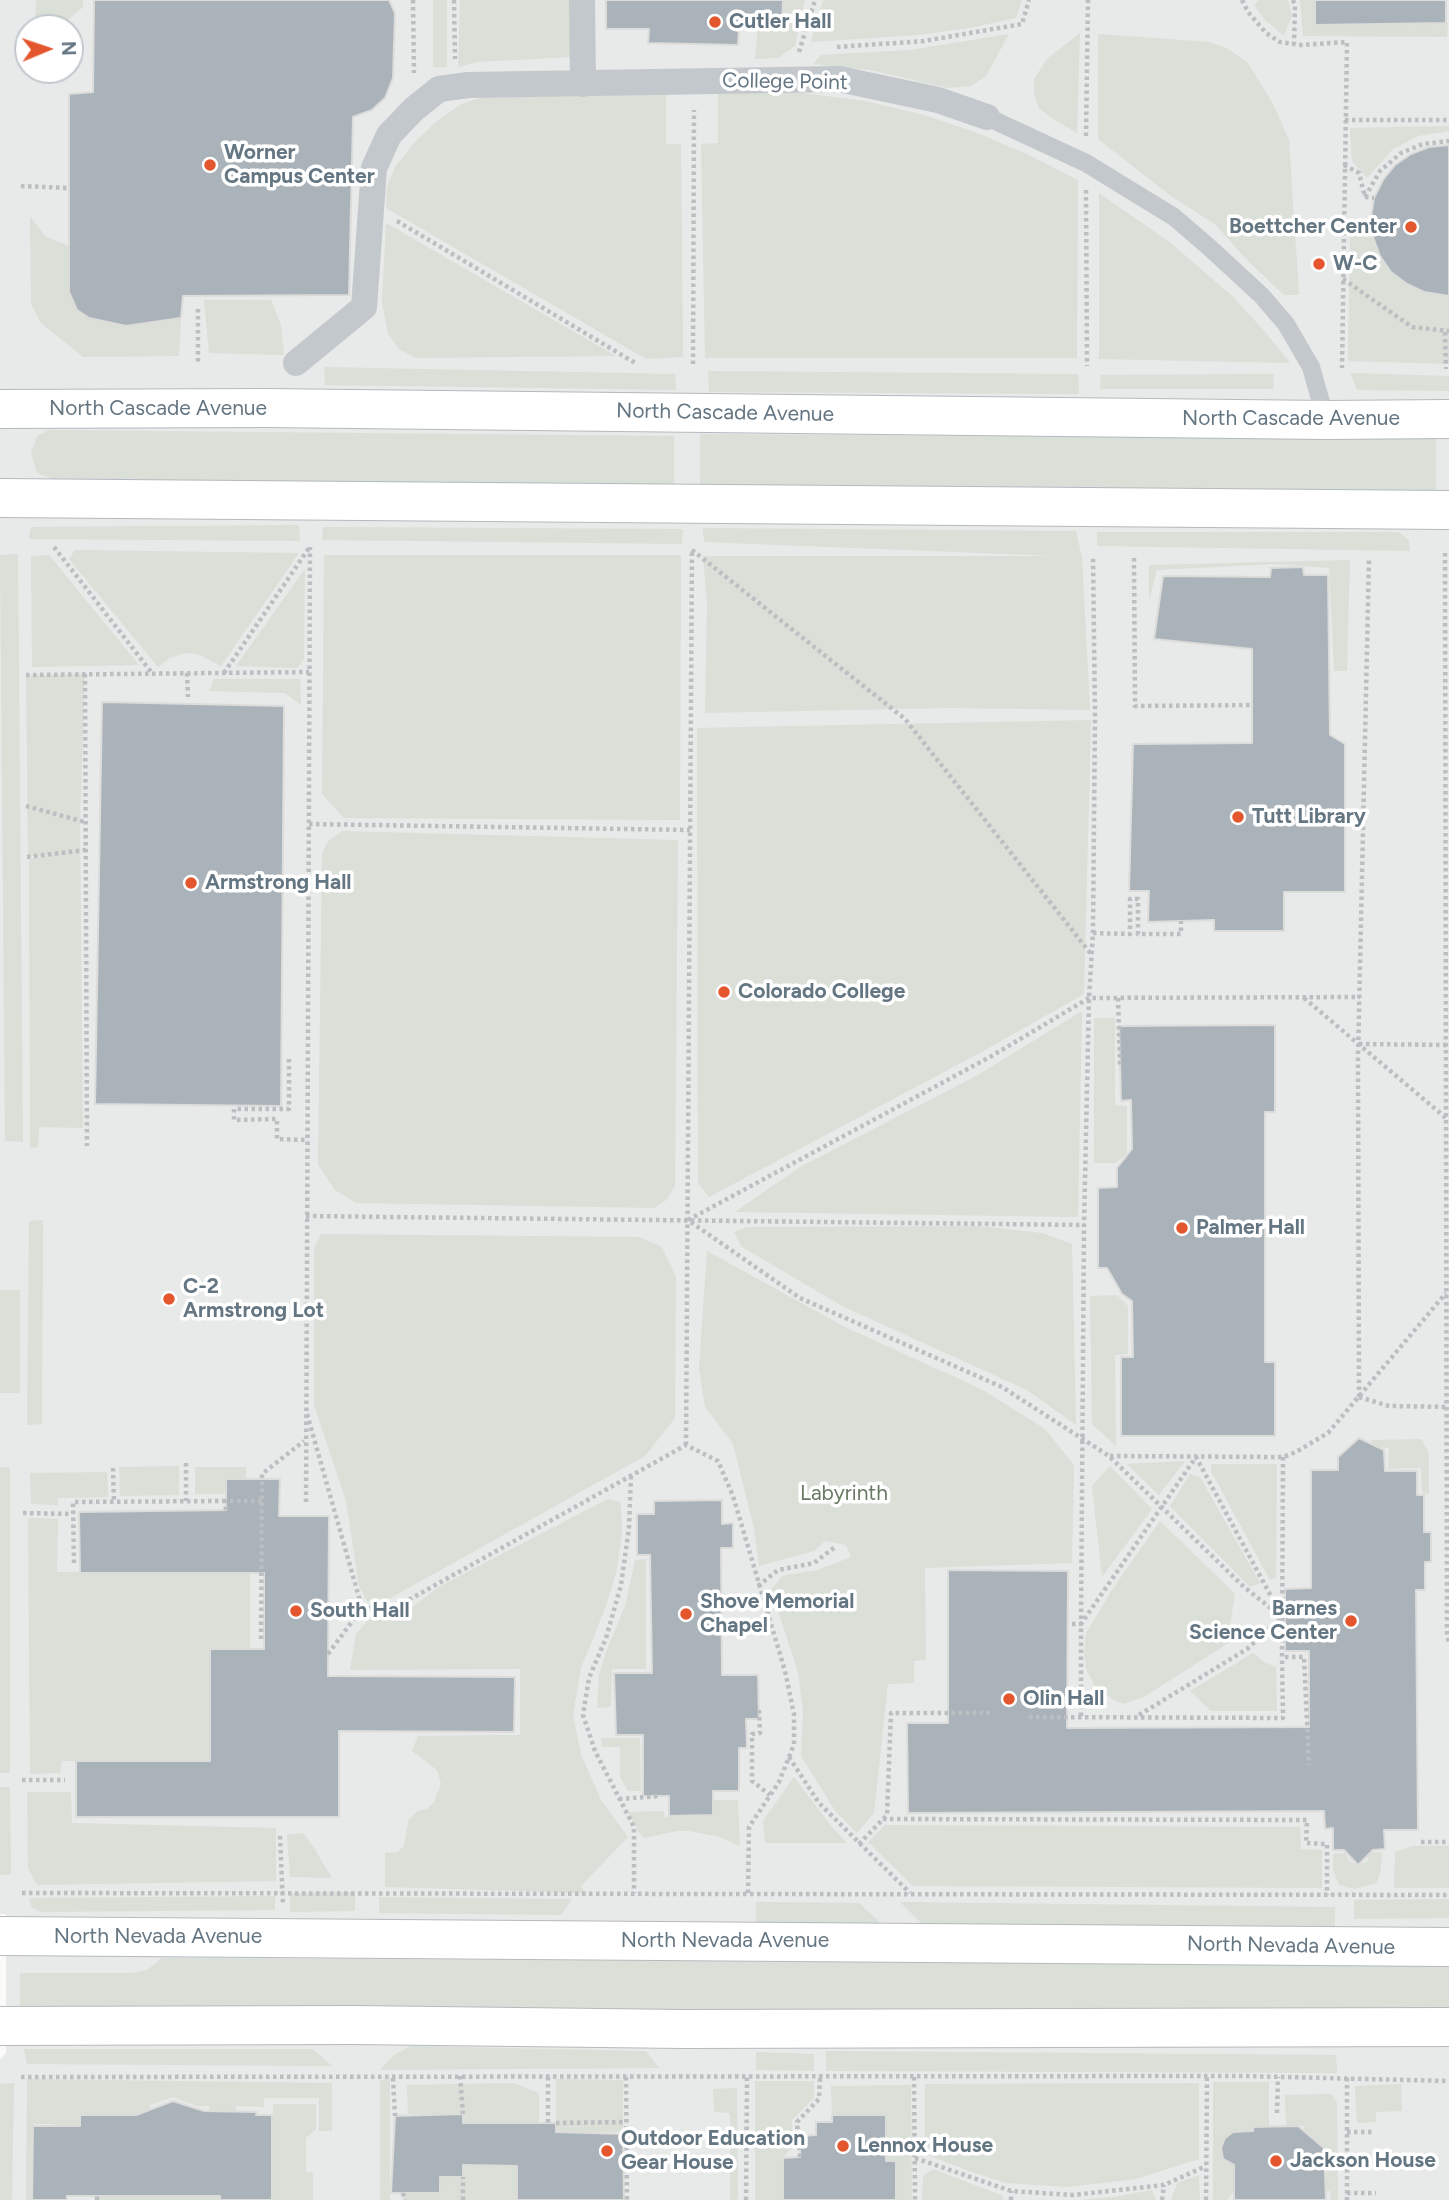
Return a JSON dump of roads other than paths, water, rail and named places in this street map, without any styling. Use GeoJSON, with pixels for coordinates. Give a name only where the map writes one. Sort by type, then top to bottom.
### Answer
{"type":"FeatureCollection","features":[{"type":"Feature","properties":{"kind":"main road","name":"North Cascade Avenue"},"geometry":{"type":"LineString","coordinates":[[0,409],[265,408],[1326,420],[1449,419]]}},
{"type":"Feature","properties":{"kind":"main road"},"geometry":{"type":"LineString","coordinates":[[0,498],[706,506],[1449,510]]}},
{"type":"Feature","properties":{"kind":"main road","name":"North Nevada Avenue"},"geometry":{"type":"LineString","coordinates":[[0,1936],[1449,1947]]}},
{"type":"Feature","properties":{"kind":"main road"},"geometry":{"type":"LineString","coordinates":[[0,2026],[353,2025],[683,2029],[1449,2027]]}},
{"type":"Feature","properties":{"kind":"street"},"geometry":{"type":"LineString","coordinates":[[582,0],[583,83]]}},
{"type":"Feature","properties":{"kind":"street","name":"College Point"},"geometry":{"type":"LineString","coordinates":[[296,363],[364,307],[369,208],[374,168],[389,135],[414,109],[439,89],[455,85],[839,79],[938,100],[988,117]]}},
{"type":"Feature","properties":{"kind":"lane","name":"College Point"},"geometry":{"type":"LineString","coordinates":[[988,117],[1086,163],[1174,217],[1262,296],[1286,324],[1311,367],[1326,420]]}},
{"type":"Feature","properties":{"kind":"place","name":"Cutler Hall"},"geometry":{"type":"Point","coordinates":[715,22]}},
{"type":"Feature","properties":{"kind":"place","name":"Worner Campus Center"},"geometry":{"type":"Point","coordinates":[210,165]}},
{"type":"Feature","properties":{"kind":"place","name":"Boettcher Center"},"geometry":{"type":"Point","coordinates":[1411,227]}},
{"type":"Feature","properties":{"kind":"place","name":"W-C"},"geometry":{"type":"Point","coordinates":[1319,264]}},
{"type":"Feature","properties":{"kind":"place","name":"Tutt Library"},"geometry":{"type":"Point","coordinates":[1238,817]}},
{"type":"Feature","properties":{"kind":"place","name":"Armstrong Hall"},"geometry":{"type":"Point","coordinates":[191,883]}},
{"type":"Feature","properties":{"kind":"place","name":"Colorado College"},"geometry":{"type":"Point","coordinates":[724,992]}},
{"type":"Feature","properties":{"kind":"place","name":"Palmer Hall"},"geometry":{"type":"Point","coordinates":[1182,1228]}},
{"type":"Feature","properties":{"kind":"place","name":"C-2 Armstrong Lot"},"geometry":{"type":"Point","coordinates":[169,1299]}},
{"type":"Feature","properties":{"kind":"place","name":"South Hall"},"geometry":{"type":"Point","coordinates":[296,1611]}},
{"type":"Feature","properties":{"kind":"place","name":"Shove Memorial Chapel"},"geometry":{"type":"Point","coordinates":[686,1614]}},
{"type":"Feature","properties":{"kind":"place","name":"Barnes Science Center"},"geometry":{"type":"Point","coordinates":[1351,1621]}},
{"type":"Feature","properties":{"kind":"place","name":"Olin Hall"},"geometry":{"type":"Point","coordinates":[1009,1699]}},
{"type":"Feature","properties":{"kind":"place","name":"Lennox House"},"geometry":{"type":"Point","coordinates":[843,2146]}},
{"type":"Feature","properties":{"kind":"place","name":"Outdoor Education Gear House"},"geometry":{"type":"Point","coordinates":[607,2151]}},
{"type":"Feature","properties":{"kind":"place","name":"Jackson House"},"geometry":{"type":"Point","coordinates":[1276,2161]}},
{"type":"Feature","properties":{"kind":"park label","name":"Labyrinth"},"geometry":{"type":"Point","coordinates":[844,1494]}}]}
